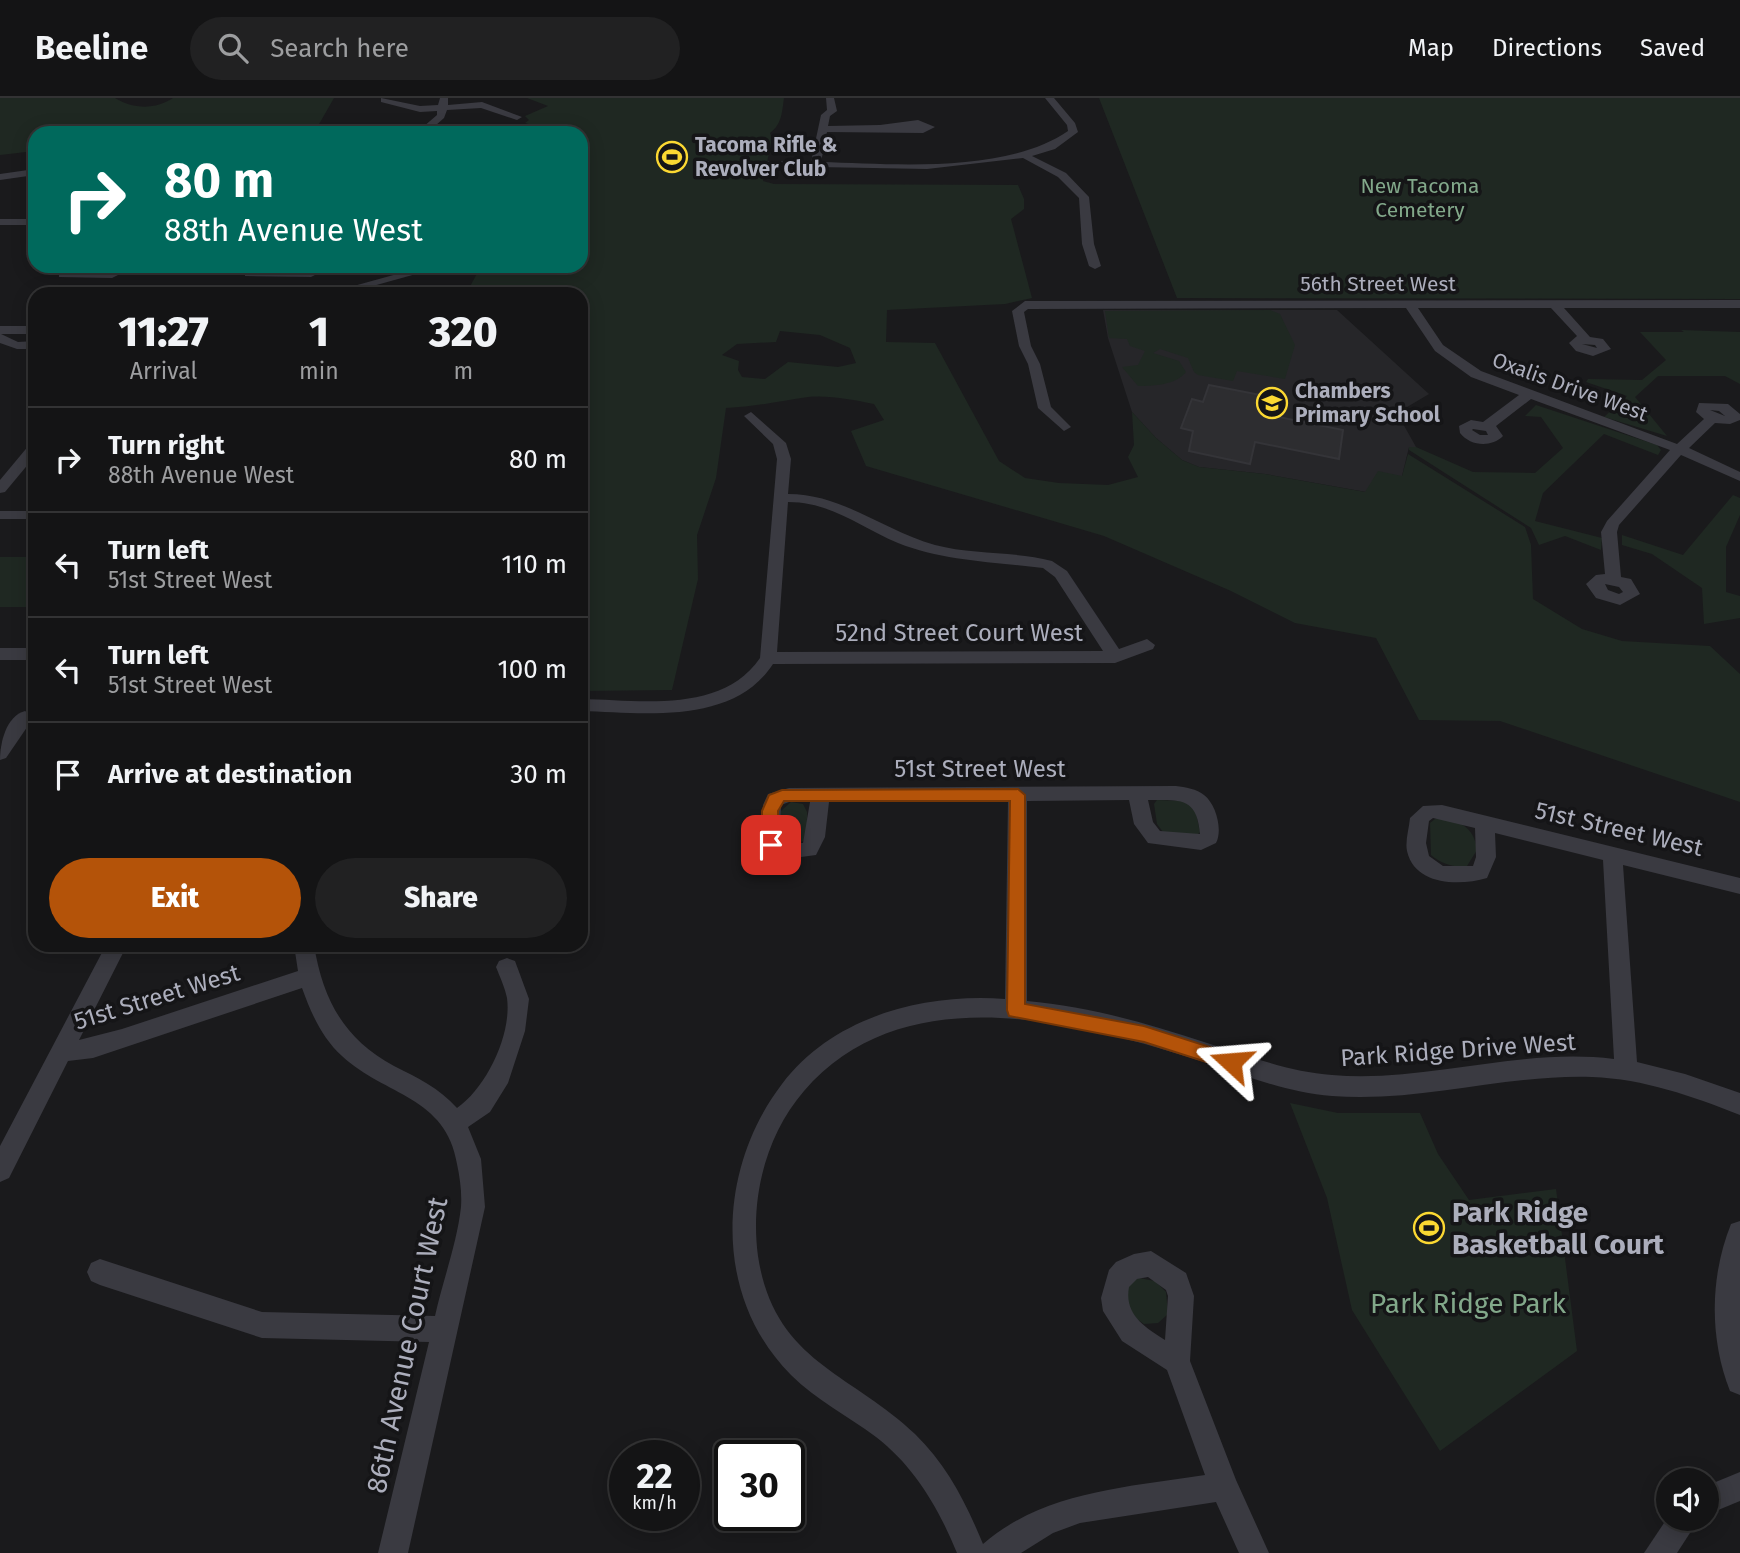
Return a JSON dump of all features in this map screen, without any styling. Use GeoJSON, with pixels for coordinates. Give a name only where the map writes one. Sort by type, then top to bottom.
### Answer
{"type":"FeatureCollection","features":[{"type":"Feature","properties":{"kind":"street"},"geometry":{"type":"LineString","coordinates":[[820,98],[824,122]]}},
{"type":"Feature","properties":{"kind":"street"},"geometry":{"type":"LineString","coordinates":[[816,164],[824,122],[832,111],[830,98]]}},
{"type":"Feature","properties":{"kind":"street"},"geometry":{"type":"LineString","coordinates":[[763,164],[974,164],[1027,157],[1064,138],[1061,136],[1065,120],[1049,98]]}},
{"type":"Feature","properties":{"kind":"street"},"geometry":{"type":"LineString","coordinates":[[384,100],[405,107],[444,103],[482,105],[517,117]]}},
{"type":"Feature","properties":{"kind":"street"},"geometry":{"type":"LineString","coordinates":[[430,126],[438,119],[444,103]]}},
{"type":"Feature","properties":{"kind":"street"},"geometry":{"type":"LineString","coordinates":[[824,122],[855,127],[883,127]]}},
{"type":"Feature","properties":{"kind":"street"},"geometry":{"type":"LineString","coordinates":[[1027,157],[1062,175],[1084,197],[1088,244],[1095,265]]}},
{"type":"Feature","properties":{"kind":"street"},"geometry":{"type":"LineString","coordinates":[[0,177],[28,173]]}},
{"type":"Feature","properties":{"kind":"street"},"geometry":{"type":"LineString","coordinates":[[0,222],[28,222]]}},
{"type":"Feature","properties":{"kind":"street"},"geometry":{"type":"LineString","coordinates":[[94,273],[112,275]]}},
{"type":"Feature","properties":{"kind":"street"},"geometry":{"type":"LineString","coordinates":[[249,274],[325,283],[392,273]]}},
{"type":"Feature","properties":{"kind":"street","name":"56th Street West"},"geometry":{"type":"LineString","coordinates":[[1064,427],[1045,408],[1034,363],[1025,346],[1018,311],[1025,304],[1740,304]]}},
{"type":"Feature","properties":{"kind":"street","name":"Oxalis Drive West"},"geometry":{"type":"LineString","coordinates":[[1409,304],[1435,343],[1451,359],[1485,379],[1679,449],[1740,477]]}},
{"type":"Feature","properties":{"kind":"street"},"geometry":{"type":"LineString","coordinates":[[1554,304],[1585,338]]}},
{"type":"Feature","properties":{"kind":"street"},"geometry":{"type":"LineString","coordinates":[[0,330],[28,330]]}},
{"type":"Feature","properties":{"kind":"street"},"geometry":{"type":"LineString","coordinates":[[0,337],[6,342],[28,347]]}},
{"type":"Feature","properties":{"kind":"street"},"geometry":{"type":"LineString","coordinates":[[1487,426],[1527,395]]}},
{"type":"Feature","properties":{"kind":"street"},"geometry":{"type":"LineString","coordinates":[[588,705],[680,705],[713,700],[748,683],[764,670],[768,658],[781,498],[782,451],[766,429],[751,416]]}},
{"type":"Feature","properties":{"kind":"street"},"geometry":{"type":"LineString","coordinates":[[1613,578],[1612,524],[1679,449],[1713,418]]}},
{"type":"Feature","properties":{"kind":"street"},"geometry":{"type":"LineString","coordinates":[[0,489],[8,471],[28,453]]}},
{"type":"Feature","properties":{"kind":"street"},"geometry":{"type":"LineString","coordinates":[[8,471],[28,470]]}},
{"type":"Feature","properties":{"kind":"street"},"geometry":{"type":"LineString","coordinates":[[781,498],[805,498],[830,503],[904,540],[936,550],[1046,564],[1061,574],[1115,657]]}},
{"type":"Feature","properties":{"kind":"street"},"geometry":{"type":"LineString","coordinates":[[0,514],[28,515]]}},
{"type":"Feature","properties":{"kind":"street","name":"52nd Street Court West"},"geometry":{"type":"LineString","coordinates":[[768,658],[1115,657],[1147,645]]}},
{"type":"Feature","properties":{"kind":"street"},"geometry":{"type":"LineString","coordinates":[[0,653],[28,654]]}},
{"type":"Feature","properties":{"kind":"street"},"geometry":{"type":"LineString","coordinates":[[0,753],[25,717]]}},
{"type":"Feature","properties":{"kind":"street","name":"51st Street West"},"geometry":{"type":"LineString","coordinates":[[823,796],[1137,794]]}},
{"type":"Feature","properties":{"kind":"street"},"geometry":{"type":"LineString","coordinates":[[1016,1010],[1018,795]]}},
{"type":"Feature","properties":{"kind":"street","name":"51st Street West"},"geometry":{"type":"LineString","coordinates":[[1485,825],[1740,886]]}},
{"type":"Feature","properties":{"kind":"street"},"geometry":{"type":"LineString","coordinates":[[1613,856],[1626,1070]]}},
{"type":"Feature","properties":{"kind":"street"},"geometry":{"type":"LineString","coordinates":[[0,1170],[113,952]]}},
{"type":"Feature","properties":{"kind":"street"},"geometry":{"type":"LineString","coordinates":[[305,952],[308,977],[327,1022],[350,1049],[427,1095],[455,1123],[482,1104],[500,1076],[514,1031],[518,999],[507,967]]}},
{"type":"Feature","properties":{"kind":"street","name":"51st Street West"},"geometry":{"type":"LineString","coordinates":[[59,1052],[113,1042],[308,977]]}},
{"type":"Feature","properties":{"kind":"street","name":"Park Ridge Drive West"},"geometry":{"type":"LineString","coordinates":[[972,1553],[948,1499],[908,1447],[877,1419],[815,1379],[791,1355],[771,1328],[747,1268],[745,1200],[753,1162],[776,1111],[804,1075],[838,1046],[868,1028],[901,1016],[954,1007],[1016,1010],[1144,1034],[1278,1076],[1327,1086],[1376,1087],[1576,1067],[1626,1070],[1683,1083],[1740,1104]]}},
{"type":"Feature","properties":{"kind":"street","name":"86th Avenue Court West"},"geometry":{"type":"LineString","coordinates":[[393,1553],[473,1208],[471,1167],[455,1123]]}},
{"type":"Feature","properties":{"kind":"street"},"geometry":{"type":"LineString","coordinates":[[1740,1233],[1733,1255],[1726,1302],[1730,1343],[1740,1381]]}},
{"type":"Feature","properties":{"kind":"street"},"geometry":{"type":"LineString","coordinates":[[100,1272],[262,1325],[446,1329]]}},
{"type":"Feature","properties":{"kind":"street"},"geometry":{"type":"LineString","coordinates":[[1177,1361],[1224,1486],[1254,1553]]}},
{"type":"Feature","properties":{"kind":"street"},"geometry":{"type":"LineString","coordinates":[[994,1553],[1045,1521],[1080,1509],[1224,1486]]}},
{"type":"Feature","properties":{"kind":"street"},"geometry":{"type":"LineString","coordinates":[[1719,1495],[1740,1486]]}},
{"type":"Feature","properties":{"kind":"street"},"geometry":{"type":"LineString","coordinates":[[1661,1552],[1676,1531]]}},
{"type":"Feature","properties":{"kind":"shaded area","name":"Chambers Primary School"},"geometry":{"type":"Polygon","coordinates":[[[1103,310],[1337,310],[1429,394],[1397,413],[1416,447],[1409,447],[1402,476],[1366,492],[1265,474],[1199,467],[1182,460],[1156,438],[1132,412],[1108,338],[1103,310]]]}},
{"type":"Feature","properties":{"kind":"green space"},"geometry":{"type":"Polygon","coordinates":[[[0,98],[115,98],[144,107],[159,105],[173,98],[334,98],[318,126],[28,126],[28,152],[0,155],[0,98]]]}},
{"type":"Feature","properties":{"kind":"green space"},"geometry":{"type":"Polygon","coordinates":[[[527,98],[784,98],[779,122],[770,133],[772,139],[763,181],[774,184],[1018,185],[1024,199],[1024,209],[1011,219],[1032,298],[1005,304],[887,310],[886,342],[935,343],[999,461],[1025,478],[1059,483],[1108,485],[1138,477],[1128,457],[1134,445],[1132,412],[1156,438],[1182,460],[1199,467],[1265,474],[1365,492],[1378,471],[1402,476],[1408,454],[1525,527],[1531,545],[1533,599],[1582,629],[1622,641],[1710,646],[1740,674],[1740,802],[1500,721],[1419,720],[1376,638],[1295,623],[1231,591],[1104,536],[866,466],[851,431],[884,420],[874,404],[833,397],[808,397],[726,408],[716,478],[697,535],[698,579],[672,690],[588,691],[588,287],[470,287],[477,273],[588,273],[588,126],[531,126],[525,123],[529,120],[525,116],[548,106],[527,98]],[[780,331],[776,342],[737,344],[722,355],[739,361],[738,370],[742,377],[765,379],[788,362],[838,367],[856,363],[850,348],[820,335],[780,331]]]}},
{"type":"Feature","properties":{"kind":"green space","name":"New Tacoma Cemetery"},"geometry":{"type":"Polygon","coordinates":[[[1099,98],[1740,98],[1740,299],[1177,298],[1099,98]]]}},
{"type":"Feature","properties":{"kind":"green space"},"geometry":{"type":"Polygon","coordinates":[[[1270,310],[1280,314],[1295,345],[1285,379],[1237,371],[1233,381],[1198,375],[1188,358],[1160,349],[1153,353],[1179,361],[1186,372],[1170,382],[1138,386],[1122,367],[1138,365],[1145,351],[1130,346],[1127,339],[1109,338],[1105,311],[1270,310]]]}},
{"type":"Feature","properties":{"kind":"green space"},"geometry":{"type":"Polygon","coordinates":[[[1681,330],[1740,332],[1740,384],[1725,376],[1658,376],[1635,397],[1667,436],[1604,417],[1627,396],[1586,382],[1588,379],[1642,380],[1666,360],[1640,332],[1684,332],[1681,330]]]}},
{"type":"Feature","properties":{"kind":"green space"},"geometry":{"type":"Polygon","coordinates":[[[1536,405],[1657,445],[1661,450],[1658,455],[1604,434],[1543,493],[1535,521],[1602,538],[1601,550],[1565,536],[1539,545],[1531,528],[1409,450],[1409,447],[1416,447],[1473,472],[1535,473],[1563,448],[1541,417],[1525,416],[1536,405]]]}},
{"type":"Feature","properties":{"kind":"green space"},"geometry":{"type":"Polygon","coordinates":[[[1733,495],[1740,498],[1740,515],[1726,547],[1726,592],[1740,596],[1740,618],[1704,624],[1702,588],[1652,554],[1622,545],[1622,535],[1683,555],[1733,495]]]}},
{"type":"Feature","properties":{"kind":"green space"},"geometry":{"type":"Polygon","coordinates":[[[0,557],[28,557],[28,607],[0,607],[0,557]]]}},
{"type":"Feature","properties":{"kind":"green space"},"geometry":{"type":"Polygon","coordinates":[[[1157,800],[1183,801],[1195,808],[1200,832],[1196,836],[1163,832],[1157,824],[1154,804],[1157,800]]]}},
{"type":"Feature","properties":{"kind":"green space"},"geometry":{"type":"Polygon","coordinates":[[[791,802],[803,804],[807,812],[807,839],[798,844],[787,843],[780,835],[781,811],[791,802]]]}},
{"type":"Feature","properties":{"kind":"green space"},"geometry":{"type":"Polygon","coordinates":[[[1435,819],[1458,822],[1472,835],[1477,850],[1467,866],[1448,865],[1431,855],[1430,823],[1435,819]]]}},
{"type":"Feature","properties":{"kind":"green space","name":"Park Ridge Park"},"geometry":{"type":"Polygon","coordinates":[[[1290,1103],[1338,1113],[1420,1113],[1438,1154],[1469,1200],[1556,1189],[1577,1351],[1440,1451],[1352,1310],[1327,1198],[1290,1103]]]}},
{"type":"Feature","properties":{"kind":"green space"},"geometry":{"type":"Polygon","coordinates":[[[1139,1278],[1155,1281],[1166,1292],[1168,1314],[1158,1323],[1144,1324],[1131,1315],[1124,1292],[1139,1278]]]}},
{"type":"Feature","properties":{"kind":"building","name":"Chambers Primary School"},"geometry":{"type":"Polygon","coordinates":[[[1209,385],[1271,397],[1264,414],[1343,430],[1339,459],[1255,442],[1250,464],[1189,451],[1193,431],[1181,428],[1192,399],[1203,402],[1209,385]]]}},
{"type":"Feature","properties":{"kind":"place","name":"Tacoma Rifle & Revolver Club"},"geometry":{"type":"Point","coordinates":[672,157]}},
{"type":"Feature","properties":{"kind":"place","name":"Chambers Primary School"},"geometry":{"type":"Point","coordinates":[1272,403]}},
{"type":"Feature","properties":{"kind":"place","name":"Park Ridge Basketball Court"},"geometry":{"type":"Point","coordinates":[1429,1228]}},
{"type":"Feature","properties":{"kind":"route"},"geometry":{"type":"LineString","coordinates":[[771,845],[768,840],[770,811],[775,799],[782,796],[1018,795],[1016,1010],[1144,1034],[1231,1062]]}}]}
